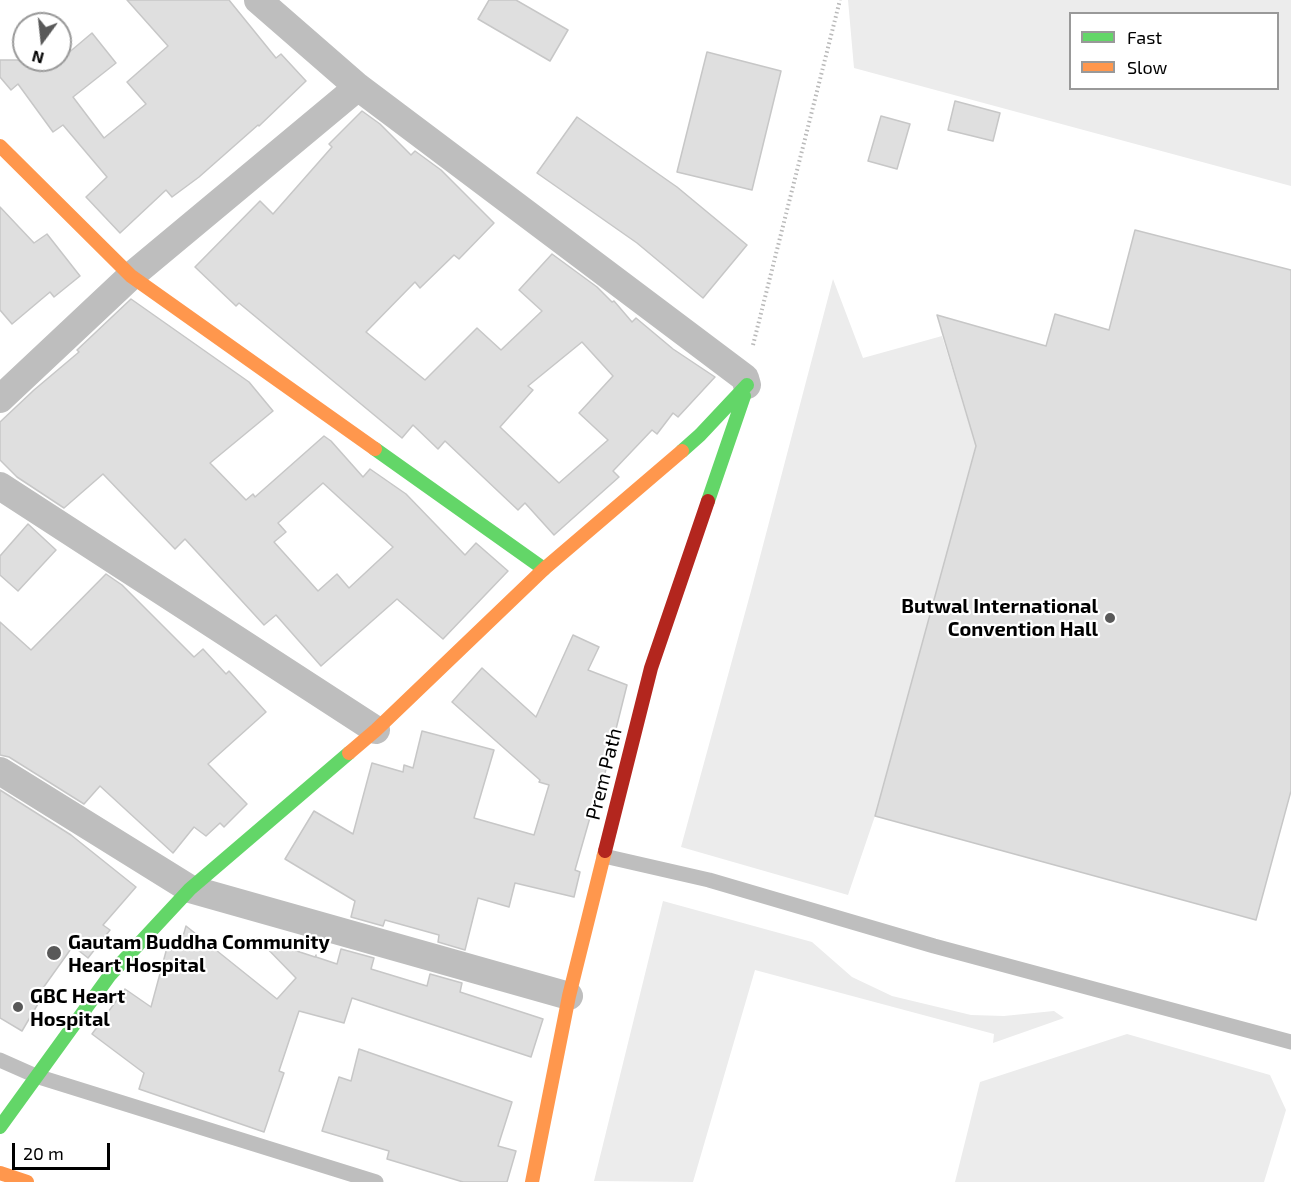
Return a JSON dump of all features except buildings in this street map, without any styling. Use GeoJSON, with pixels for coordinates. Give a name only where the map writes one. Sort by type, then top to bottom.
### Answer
{"type":"FeatureCollection","features":[{"type":"Feature","properties":{"kind":"main road"},"geometry":{"type":"LineString","coordinates":[[0,146],[131,276],[544,569]]}},
{"type":"Feature","properties":{"kind":"main road"},"geometry":{"type":"LineString","coordinates":[[0,1127],[110,975],[190,889],[376,730],[544,569],[700,435],[746,382]]}},
{"type":"Feature","properties":{"kind":"main road","name":"Prem Path"},"geometry":{"type":"LineString","coordinates":[[532,1182],[569,996],[651,668],[746,382]]}},
{"type":"Feature","properties":{"kind":"main road"},"geometry":{"type":"LineString","coordinates":[[0,1173],[27,1182]]}},
{"type":"Feature","properties":{"kind":"street"},"geometry":{"type":"LineString","coordinates":[[258,0],[358,87],[746,382]]}},
{"type":"Feature","properties":{"kind":"street"},"geometry":{"type":"LineString","coordinates":[[0,399],[131,276],[358,87]]}},
{"type":"Feature","properties":{"kind":"street"},"geometry":{"type":"LineString","coordinates":[[0,486],[376,730]]}},
{"type":"Feature","properties":{"kind":"street"},"geometry":{"type":"LineString","coordinates":[[0,771],[190,889],[569,996]]}},
{"type":"Feature","properties":{"kind":"lane"},"geometry":{"type":"LineString","coordinates":[[604,856],[709,880],[934,946],[1291,1042]]}},
{"type":"Feature","properties":{"kind":"lane"},"geometry":{"type":"LineString","coordinates":[[0,1060],[36,1076],[376,1182]]}},
{"type":"Feature","properties":{"kind":"path"},"geometry":{"type":"LineString","coordinates":[[746,382],[840,0]]}},
{"type":"Feature","properties":{"kind":"shaded area"},"geometry":{"type":"Polygon","coordinates":[[[848,0],[1291,0],[1291,186],[854,68],[848,0]]]}},
{"type":"Feature","properties":{"kind":"shaded area"},"geometry":{"type":"Polygon","coordinates":[[[833,279],[863,358],[942,336],[976,446],[875,816],[848,895],[681,847],[833,279]]]}},
{"type":"Feature","properties":{"kind":"shaded area"},"geometry":{"type":"Polygon","coordinates":[[[663,901],[812,942],[852,977],[892,996],[971,1015],[1004,1016],[1054,1011],[1064,1018],[993,1043],[994,1034],[755,970],[693,1182],[594,1181],[663,901]]]}},
{"type":"Feature","properties":{"kind":"shaded area"},"geometry":{"type":"Polygon","coordinates":[[[1127,1034],[1270,1075],[1286,1110],[1264,1182],[955,1182],[980,1082],[1127,1034]]]}},
{"type":"Feature","properties":{"kind":"traffic: fast"},"geometry":{"type":"LineString","coordinates":[[682,451],[747,385]]}},
{"type":"Feature","properties":{"kind":"traffic: fast"},"geometry":{"type":"LineString","coordinates":[[708,501],[744,396]]}},
{"type":"Feature","properties":{"kind":"traffic: fast"},"geometry":{"type":"LineString","coordinates":[[375,449],[544,569]]}},
{"type":"Feature","properties":{"kind":"traffic: fast"},"geometry":{"type":"LineString","coordinates":[[0,1127],[110,975],[190,889],[349,753]]}},
{"type":"Feature","properties":{"kind":"traffic: slow"},"geometry":{"type":"LineString","coordinates":[[0,146],[131,276],[375,449]]}},
{"type":"Feature","properties":{"kind":"traffic: slow"},"geometry":{"type":"LineString","coordinates":[[349,753],[376,730],[544,569],[682,451]]}},
{"type":"Feature","properties":{"kind":"traffic: slow"},"geometry":{"type":"LineString","coordinates":[[532,1182],[569,996],[605,851]]}},
{"type":"Feature","properties":{"kind":"traffic: slow"},"geometry":{"type":"LineString","coordinates":[[0,1173],[27,1182]]}},
{"type":"Feature","properties":{"kind":"traffic: jam"},"geometry":{"type":"LineString","coordinates":[[605,851],[651,668],[708,501]]}},
{"type":"Feature","properties":{"kind":"place","name":"Butwal International Convention Hall"},"geometry":{"type":"Point","coordinates":[1110,618]}},
{"type":"Feature","properties":{"kind":"place","name":"Gautam Buddha Community Heart Hospital"},"geometry":{"type":"Point","coordinates":[54,953]}},
{"type":"Feature","properties":{"kind":"place","name":"GBC Heart Hospital"},"geometry":{"type":"Point","coordinates":[18,1007]}}]}
